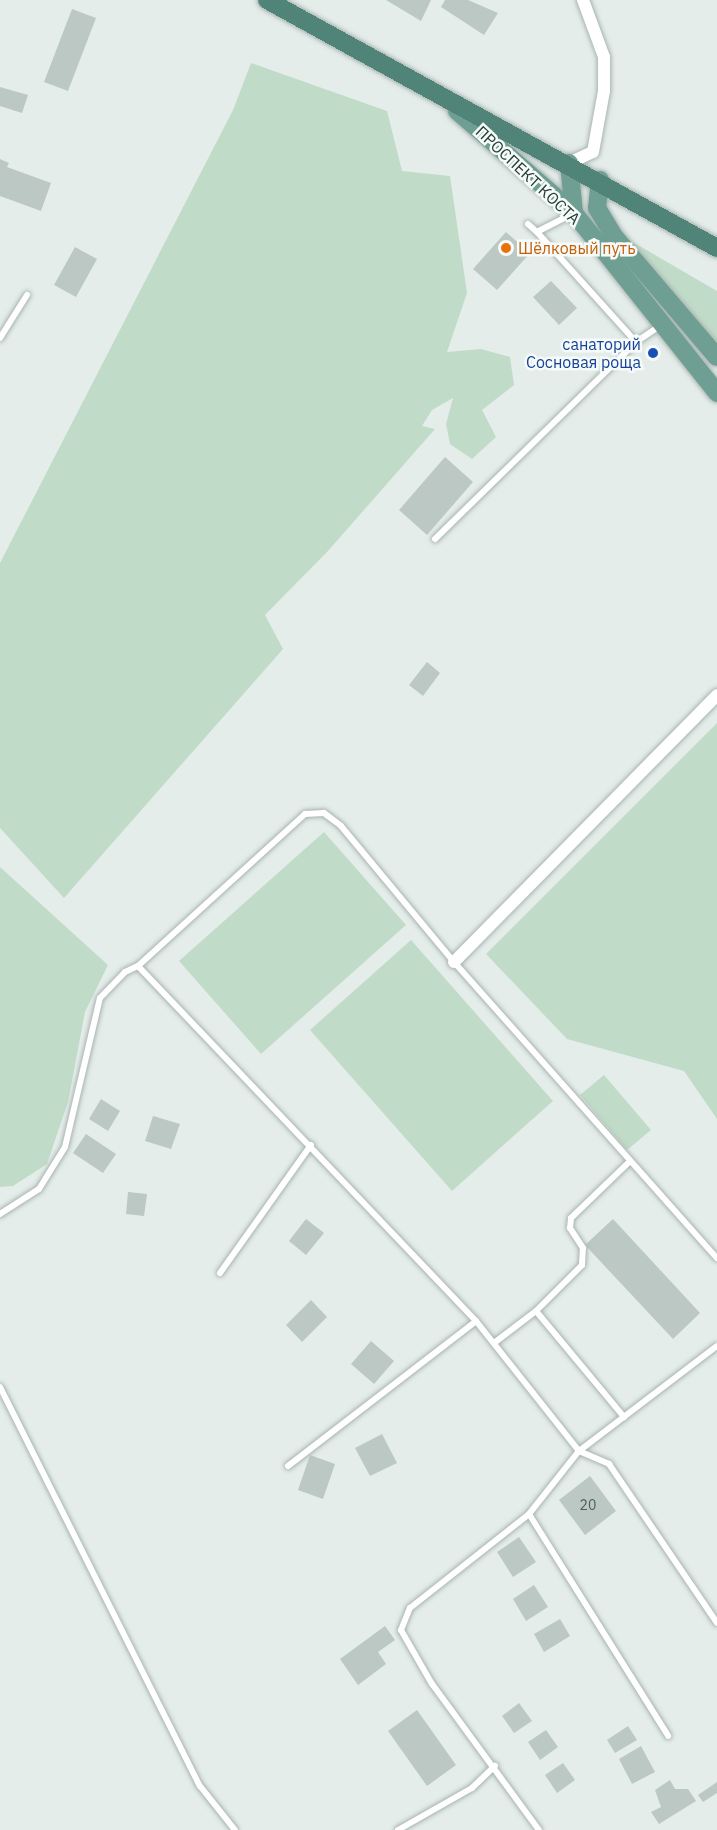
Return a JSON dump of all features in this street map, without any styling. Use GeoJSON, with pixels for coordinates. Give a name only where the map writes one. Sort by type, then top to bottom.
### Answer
{"type":"FeatureCollection","features":[{"type":"Feature","properties":{"kind":"highway"},"geometry":{"type":"LineString","coordinates":[[267,0],[600,180],[717,248]]}},
{"type":"Feature","properties":{"kind":"main road","name":"ПРОСПЕКТ КОСТА"},"geometry":{"type":"LineString","coordinates":[[417,81],[482,130],[574,213],[661,326],[717,393]]}},
{"type":"Feature","properties":{"kind":"main road"},"geometry":{"type":"LineString","coordinates":[[568,163],[574,213]]}},
{"type":"Feature","properties":{"kind":"main road","name":"ПРОСПЕКТ КОСТА"},"geometry":{"type":"LineString","coordinates":[[600,180],[597,208],[613,235],[717,357]]}},
{"type":"Feature","properties":{"kind":"main road"},"geometry":{"type":"LineString","coordinates":[[661,326],[679,311]]}},
{"type":"Feature","properties":{"kind":"street"},"geometry":{"type":"LineString","coordinates":[[568,163],[593,152],[604,91],[604,57],[583,0]]}},
{"type":"Feature","properties":{"kind":"street"},"geometry":{"type":"LineString","coordinates":[[454,962],[717,695]]}},
{"type":"Feature","properties":{"kind":"lane"},"geometry":{"type":"LineString","coordinates":[[537,232],[574,213]]}},
{"type":"Feature","properties":{"kind":"lane"},"geometry":{"type":"LineString","coordinates":[[528,224],[636,342]]}},
{"type":"Feature","properties":{"kind":"lane"},"geometry":{"type":"LineString","coordinates":[[0,338],[27,295]]}},
{"type":"Feature","properties":{"kind":"lane"},"geometry":{"type":"LineString","coordinates":[[435,539],[636,342],[661,326]]}},
{"type":"Feature","properties":{"kind":"lane"},"geometry":{"type":"LineString","coordinates":[[0,1214],[39,1189],[65,1147],[100,998],[125,972],[138,966],[305,814],[324,813],[341,826],[454,962],[717,1258]]}},
{"type":"Feature","properties":{"kind":"lane"},"geometry":{"type":"LineString","coordinates":[[138,966],[311,1145],[476,1322],[579,1451],[609,1464],[652,1522],[717,1623]]}},
{"type":"Feature","properties":{"kind":"lane"},"geometry":{"type":"LineString","coordinates":[[220,1273],[311,1145]]}},
{"type":"Feature","properties":{"kind":"lane"},"geometry":{"type":"LineString","coordinates":[[494,1343],[536,1311],[585,1259],[570,1228],[571,1218],[630,1161]]}},
{"type":"Feature","properties":{"kind":"lane"},"geometry":{"type":"LineString","coordinates":[[536,1311],[624,1416]]}},
{"type":"Feature","properties":{"kind":"lane"},"geometry":{"type":"LineString","coordinates":[[288,1466],[476,1322]]}},
{"type":"Feature","properties":{"kind":"lane"},"geometry":{"type":"LineString","coordinates":[[538,1830],[495,1766],[432,1684],[401,1630],[410,1608],[529,1514],[579,1451],[717,1346]]}},
{"type":"Feature","properties":{"kind":"lane"},"geometry":{"type":"LineString","coordinates":[[0,1387],[200,1786],[234,1830]]}},
{"type":"Feature","properties":{"kind":"lane"},"geometry":{"type":"LineString","coordinates":[[529,1514],[668,1736]]}},
{"type":"Feature","properties":{"kind":"lane"},"geometry":{"type":"LineString","coordinates":[[398,1830],[472,1788],[495,1766]]}},
{"type":"Feature","properties":{"kind":"green space"},"geometry":{"type":"Polygon","coordinates":[[[251,63],[387,111],[402,171],[450,176],[467,293],[447,352],[481,349],[510,357],[514,385],[482,410],[496,437],[472,459],[450,444],[446,424],[453,398],[432,410],[422,426],[435,429],[328,551],[265,615],[283,649],[64,898],[0,828],[0,563],[233,110],[251,63]]]}},
{"type":"Feature","properties":{"kind":"green space"},"geometry":{"type":"Polygon","coordinates":[[[612,230],[717,291],[717,353],[612,230]]]}},
{"type":"Feature","properties":{"kind":"green space"},"geometry":{"type":"Polygon","coordinates":[[[717,723],[717,1119],[684,1071],[567,1039],[486,954],[717,723]]]}},
{"type":"Feature","properties":{"kind":"green space"},"geometry":{"type":"Polygon","coordinates":[[[324,832],[406,925],[261,1054],[179,961],[324,832]]]}},
{"type":"Feature","properties":{"kind":"green space"},"geometry":{"type":"Polygon","coordinates":[[[0,867],[108,965],[85,1012],[68,1102],[47,1164],[13,1186],[0,1187],[0,867]]]}},
{"type":"Feature","properties":{"kind":"green space"},"geometry":{"type":"Polygon","coordinates":[[[411,940],[553,1101],[452,1191],[310,1030],[411,940]]]}},
{"type":"Feature","properties":{"kind":"green space"},"geometry":{"type":"Polygon","coordinates":[[[604,1075],[651,1130],[627,1150],[580,1095],[604,1075]]]}},
{"type":"Feature","properties":{"kind":"building"},"geometry":{"type":"Polygon","coordinates":[[[386,0],[431,0],[421,21],[386,0]]]}},
{"type":"Feature","properties":{"kind":"building"},"geometry":{"type":"Polygon","coordinates":[[[445,0],[468,0],[498,13],[484,35],[441,7],[445,0]]]}},
{"type":"Feature","properties":{"kind":"building"},"geometry":{"type":"Polygon","coordinates":[[[72,9],[96,18],[68,91],[44,82],[72,9]]]}},
{"type":"Feature","properties":{"kind":"building"},"geometry":{"type":"Polygon","coordinates":[[[0,87],[28,95],[22,113],[0,106],[0,87]]]}},
{"type":"Feature","properties":{"kind":"building"},"geometry":{"type":"Polygon","coordinates":[[[0,159],[9,163],[7,167],[51,183],[41,211],[0,196],[0,159]]]}},
{"type":"Feature","properties":{"kind":"building"},"geometry":{"type":"Polygon","coordinates":[[[506,232],[530,253],[497,290],[473,269],[506,232]]]}},
{"type":"Feature","properties":{"kind":"building"},"geometry":{"type":"Polygon","coordinates":[[[75,247],[97,259],[76,297],[54,285],[75,247]]]}},
{"type":"Feature","properties":{"kind":"building"},"geometry":{"type":"Polygon","coordinates":[[[551,281],[577,308],[559,325],[533,297],[551,281]]]}},
{"type":"Feature","properties":{"kind":"building"},"geometry":{"type":"Polygon","coordinates":[[[445,457],[473,482],[427,535],[399,510],[445,457]]]}},
{"type":"Feature","properties":{"kind":"building"},"geometry":{"type":"Polygon","coordinates":[[[427,662],[440,673],[423,696],[409,685],[427,662]]]}},
{"type":"Feature","properties":{"kind":"building"},"geometry":{"type":"Polygon","coordinates":[[[101,1099],[120,1111],[108,1131],[89,1119],[101,1099]]]}},
{"type":"Feature","properties":{"kind":"building"},"geometry":{"type":"Polygon","coordinates":[[[153,1116],[180,1124],[171,1149],[145,1141],[153,1116]]]}},
{"type":"Feature","properties":{"kind":"building"},"geometry":{"type":"Polygon","coordinates":[[[86,1134],[116,1154],[103,1173],[73,1153],[86,1134]]]}},
{"type":"Feature","properties":{"kind":"building"},"geometry":{"type":"Polygon","coordinates":[[[128,1192],[147,1194],[144,1216],[126,1214],[128,1192]]]}},
{"type":"Feature","properties":{"kind":"building"},"geometry":{"type":"Polygon","coordinates":[[[306,1219],[324,1233],[306,1255],[289,1241],[306,1219]]]}},
{"type":"Feature","properties":{"kind":"building"},"geometry":{"type":"Polygon","coordinates":[[[613,1219],[700,1313],[673,1339],[585,1245],[613,1219]]]}},
{"type":"Feature","properties":{"kind":"building"},"geometry":{"type":"Polygon","coordinates":[[[311,1300],[327,1317],[302,1342],[286,1325],[311,1300]]]}},
{"type":"Feature","properties":{"kind":"building"},"geometry":{"type":"Polygon","coordinates":[[[371,1341],[394,1361],[374,1384],[351,1364],[371,1341]]]}},
{"type":"Feature","properties":{"kind":"building"},"geometry":{"type":"Polygon","coordinates":[[[382,1434],[397,1463],[370,1476],[355,1448],[382,1434]]]}},
{"type":"Feature","properties":{"kind":"building"},"geometry":{"type":"Polygon","coordinates":[[[310,1455],[335,1464],[323,1499],[298,1490],[310,1455]]]}},
{"type":"Feature","properties":{"kind":"building"},"geometry":{"type":"Polygon","coordinates":[[[590,1476],[616,1511],[585,1535],[559,1500],[590,1476]]]}},
{"type":"Feature","properties":{"kind":"building"},"geometry":{"type":"Polygon","coordinates":[[[519,1537],[536,1562],[513,1577],[497,1552],[519,1537]]]}},
{"type":"Feature","properties":{"kind":"building"},"geometry":{"type":"Polygon","coordinates":[[[534,1585],[548,1607],[526,1621],[513,1599],[534,1585]]]}},
{"type":"Feature","properties":{"kind":"building"},"geometry":{"type":"Polygon","coordinates":[[[560,1619],[570,1636],[544,1652],[534,1634],[560,1619]]]}},
{"type":"Feature","properties":{"kind":"building"},"geometry":{"type":"Polygon","coordinates":[[[385,1626],[395,1640],[378,1652],[386,1664],[358,1685],[340,1659],[385,1626]]]}},
{"type":"Feature","properties":{"kind":"building"},"geometry":{"type":"Polygon","coordinates":[[[519,1703],[532,1721],[514,1733],[502,1716],[519,1703]]]}},
{"type":"Feature","properties":{"kind":"building"},"geometry":{"type":"Polygon","coordinates":[[[417,1710],[456,1765],[427,1786],[388,1731],[417,1710]]]}},
{"type":"Feature","properties":{"kind":"building"},"geometry":{"type":"Polygon","coordinates":[[[628,1726],[637,1740],[615,1753],[607,1740],[628,1726]]]}},
{"type":"Feature","properties":{"kind":"building"},"geometry":{"type":"Polygon","coordinates":[[[546,1730],[558,1747],[540,1760],[528,1742],[546,1730]]]}},
{"type":"Feature","properties":{"kind":"building"},"geometry":{"type":"Polygon","coordinates":[[[641,1746],[655,1772],[632,1784],[619,1759],[641,1746]]]}},
{"type":"Feature","properties":{"kind":"building"},"geometry":{"type":"Polygon","coordinates":[[[563,1763],[575,1780],[557,1793],[545,1775],[563,1763]]]}},
{"type":"Feature","properties":{"kind":"building"},"geometry":{"type":"Polygon","coordinates":[[[670,1780],[675,1789],[688,1789],[696,1801],[659,1824],[651,1812],[661,1807],[655,1790],[670,1780]]]}},
{"type":"Feature","properties":{"kind":"building"},"geometry":{"type":"Polygon","coordinates":[[[717,1782],[717,1793],[703,1802],[698,1795],[717,1782]]]}},
{"type":"Feature","properties":{"kind":"place","name":"Шёлковый путь"},"geometry":{"type":"Point","coordinates":[506,248]}},
{"type":"Feature","properties":{"kind":"place","name":"санаторий Сосновая роща"},"geometry":{"type":"Point","coordinates":[653,353]}}]}
